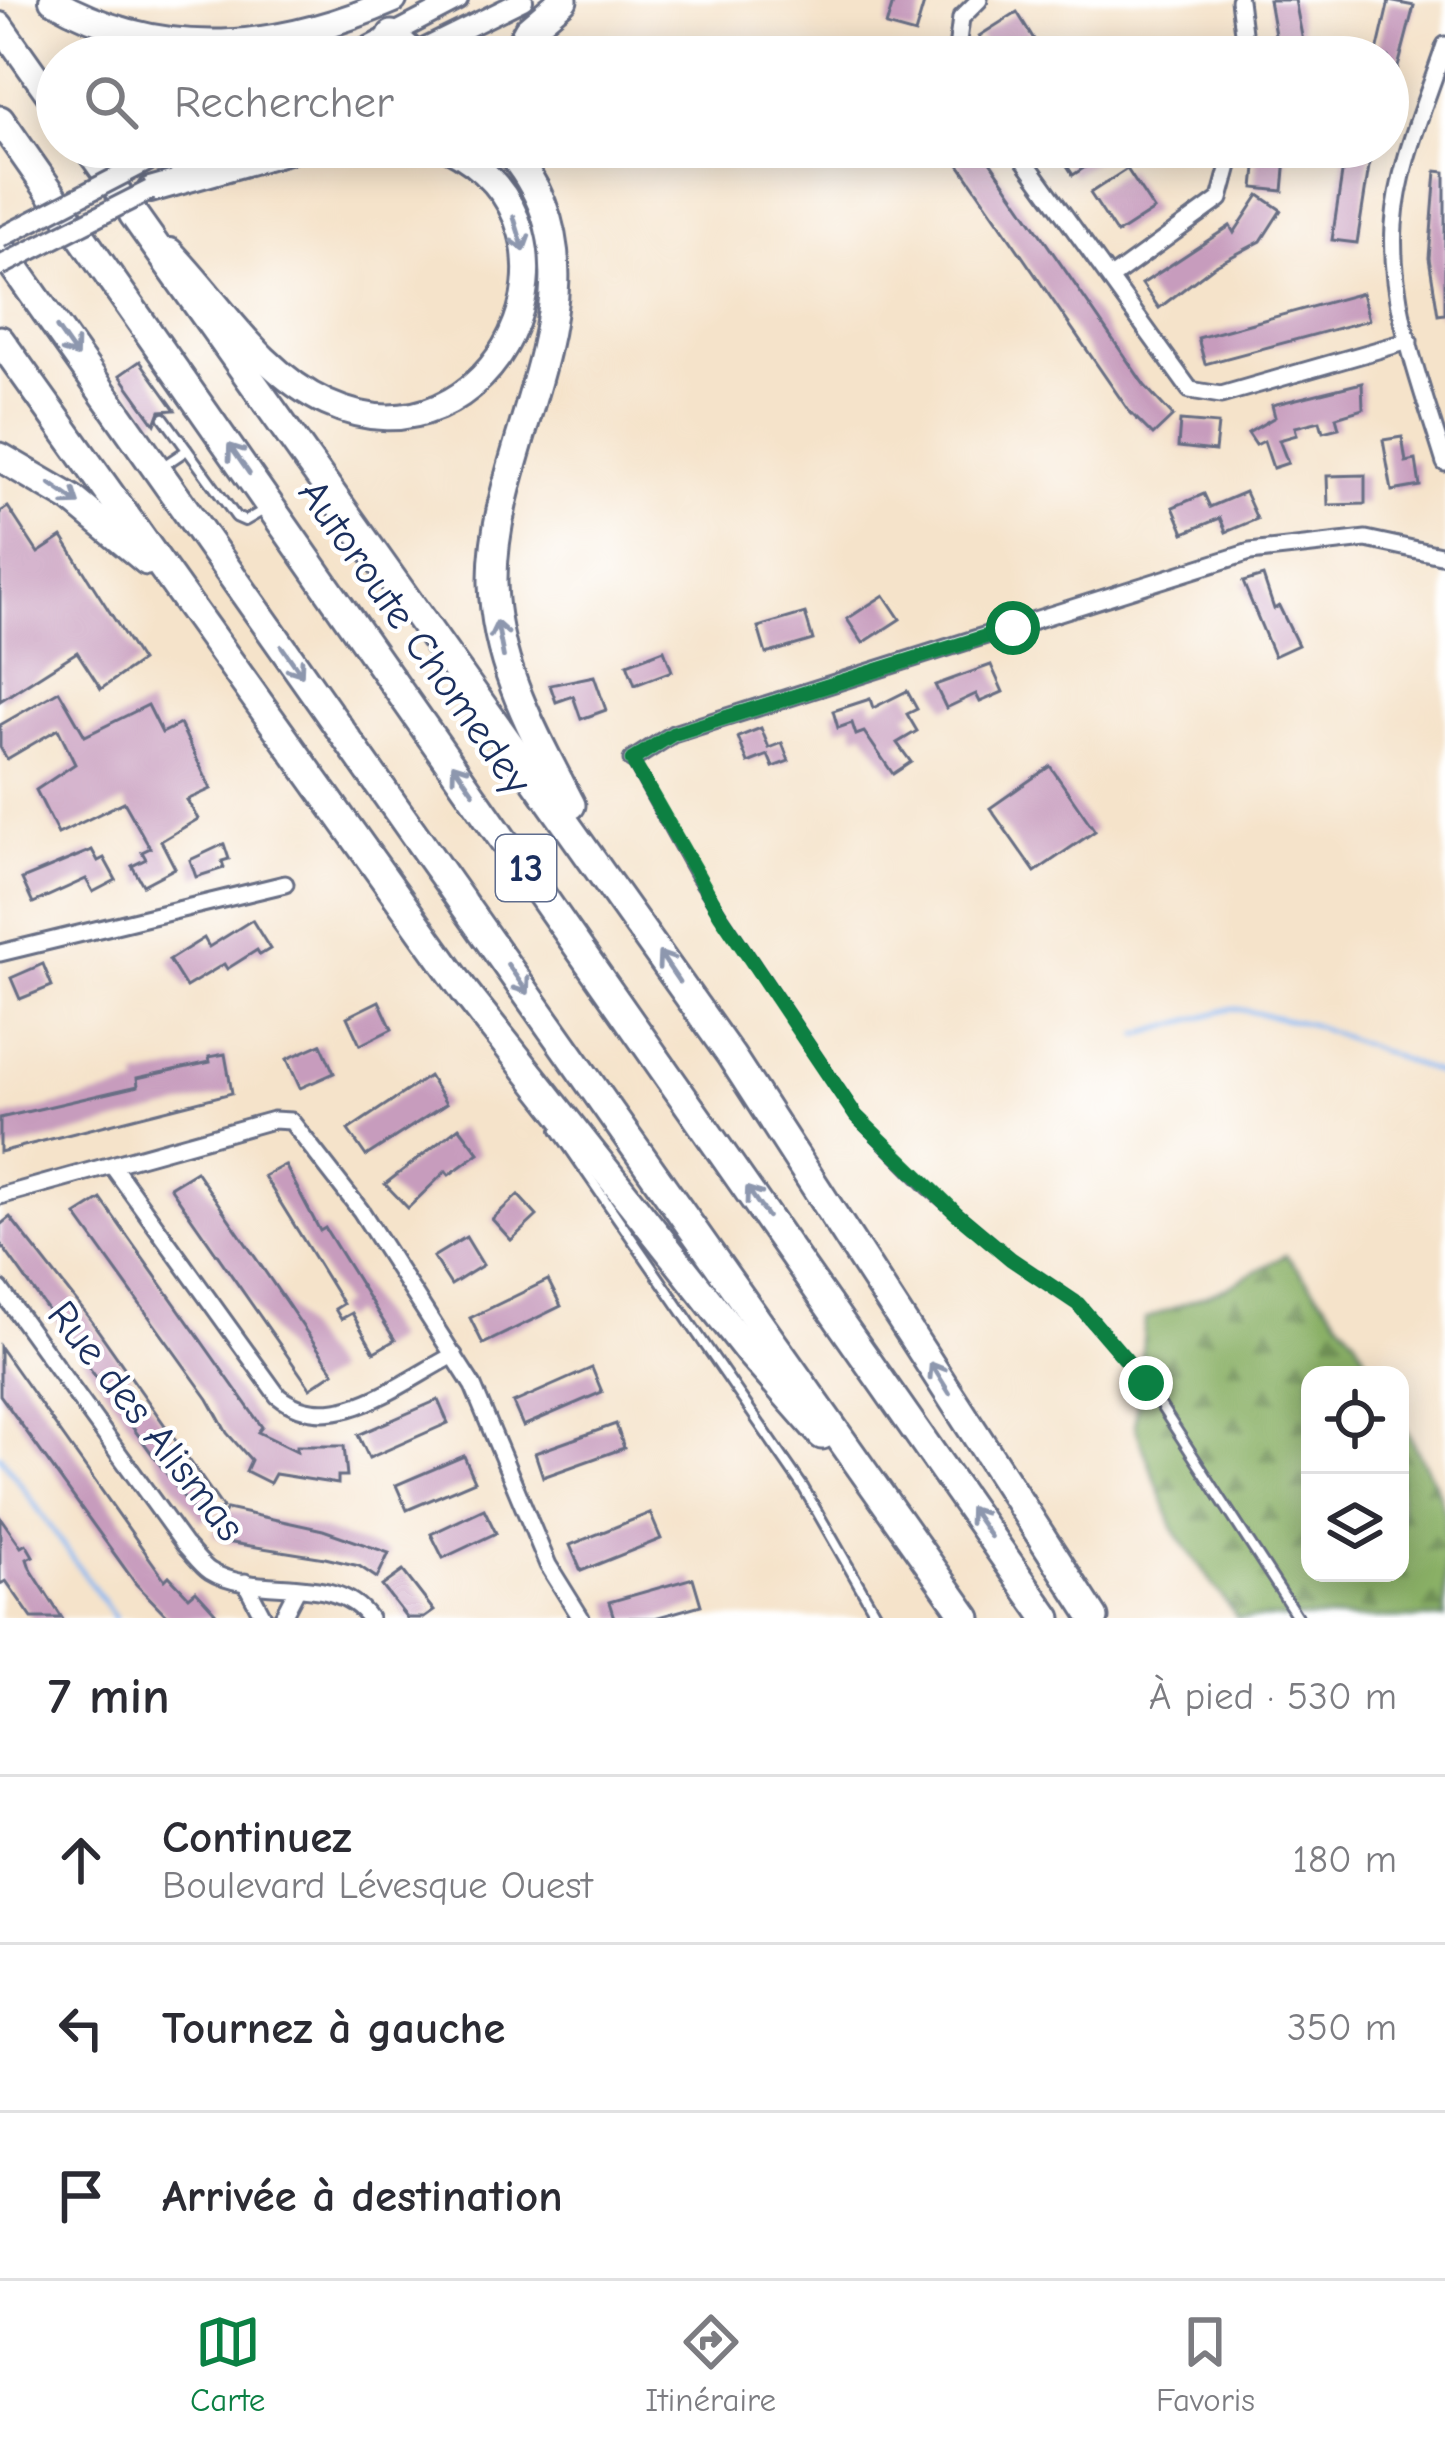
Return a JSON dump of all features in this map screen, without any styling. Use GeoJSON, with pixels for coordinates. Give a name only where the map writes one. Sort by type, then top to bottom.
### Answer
{"type":"FeatureCollection","features":[{"type":"Feature","properties":{"kind":"highway"},"geometry":{"type":"LineString","coordinates":[[525,36],[563,0]]}},
{"type":"Feature","properties":{"kind":"highway","name":"Autoroute Chomedey"},"geometry":{"type":"LineString","coordinates":[[0,120],[1047,1618]]}},
{"type":"Feature","properties":{"kind":"highway"},"geometry":{"type":"LineString","coordinates":[[530,168],[548,211],[557,277],[496,538],[497,626],[523,712],[608,878]]}},
{"type":"Feature","properties":{"kind":"highway"},"geometry":{"type":"LineString","coordinates":[[133,214],[405,601],[608,878],[766,1108],[1094,1618]]}},
{"type":"Feature","properties":{"kind":"highway","name":"13"},"geometry":{"type":"LineString","coordinates":[[0,242],[967,1618]]}},
{"type":"Feature","properties":{"kind":"highway"},"geometry":{"type":"LineString","coordinates":[[0,340],[466,994],[748,1351],[903,1527]]}},
{"type":"Feature","properties":{"kind":"highway"},"geometry":{"type":"LineString","coordinates":[[0,458],[72,499],[165,574]]}},
{"type":"Feature","properties":{"kind":"main road"},"geometry":{"type":"LineString","coordinates":[[52,0],[152,36]]}},
{"type":"Feature","properties":{"kind":"main road"},"geometry":{"type":"LineString","coordinates":[[286,36],[313,32],[394,0]]}},
{"type":"Feature","properties":{"kind":"main road"},"geometry":{"type":"LineString","coordinates":[[0,26],[36,77]]}},
{"type":"Feature","properties":{"kind":"main road"},"geometry":{"type":"LineString","coordinates":[[101,168],[133,214],[202,284],[257,351],[301,389],[353,412],[408,415],[453,398],[491,368],[511,341],[525,296],[524,246],[507,202],[478,168]]}},
{"type":"Feature","properties":{"kind":"main road"},"geometry":{"type":"LineString","coordinates":[[162,185],[225,168]]}},
{"type":"Feature","properties":{"kind":"street"},"geometry":{"type":"LineString","coordinates":[[422,36],[458,0]]}},
{"type":"Feature","properties":{"kind":"street"},"geometry":{"type":"LineString","coordinates":[[441,36],[523,0]]}},
{"type":"Feature","properties":{"kind":"street"},"geometry":{"type":"LineString","coordinates":[[959,36],[961,18],[980,0]]}},
{"type":"Feature","properties":{"kind":"street"},"geometry":{"type":"LineString","coordinates":[[1238,0],[1243,36]]}},
{"type":"Feature","properties":{"kind":"street"},"geometry":{"type":"LineString","coordinates":[[1409,152],[1445,45]]}},
{"type":"Feature","properties":{"kind":"street"},"geometry":{"type":"LineString","coordinates":[[0,242],[136,168]]}},
{"type":"Feature","properties":{"kind":"street"},"geometry":{"type":"LineString","coordinates":[[0,266],[193,168]]}},
{"type":"Feature","properties":{"kind":"street"},"geometry":{"type":"LineString","coordinates":[[1030,168],[1180,381],[1203,395],[1221,395],[1409,341]]}},
{"type":"Feature","properties":{"kind":"street"},"geometry":{"type":"LineString","coordinates":[[1111,278],[1220,199],[1228,168]]}},
{"type":"Feature","properties":{"kind":"street"},"geometry":{"type":"LineString","coordinates":[[1405,168],[1394,226],[1409,341],[1445,463]]}},
{"type":"Feature","properties":{"kind":"street"},"geometry":{"type":"LineString","coordinates":[[632,760],[673,734],[1250,551],[1366,539],[1445,556]]}},
{"type":"Feature","properties":{"kind":"street"},"geometry":{"type":"LineString","coordinates":[[0,953],[285,884]]}},
{"type":"Feature","properties":{"kind":"street"},"geometry":{"type":"LineString","coordinates":[[0,1196],[273,1120],[291,1121],[361,1211],[454,1355],[496,1435],[548,1565],[580,1618]]}},
{"type":"Feature","properties":{"kind":"street"},"geometry":{"type":"LineString","coordinates":[[114,1168],[278,1396],[296,1411],[341,1413],[454,1355]]}},
{"type":"Feature","properties":{"kind":"street","name":"Rue des Alismas"},"geometry":{"type":"LineString","coordinates":[[0,1289],[184,1544],[210,1571],[245,1582],[326,1591],[361,1607],[369,1618]]}},
{"type":"Feature","properties":{"kind":"street","name":"Rue des Alismas"},"geometry":{"type":"LineString","coordinates":[[245,1582],[264,1618]]}},
{"type":"Feature","properties":{"kind":"street"},"geometry":{"type":"LineString","coordinates":[[282,1618],[297,1589]]}},
{"type":"Feature","properties":{"kind":"lane"},"geometry":{"type":"LineString","coordinates":[[164,418],[236,518],[245,521],[271,505]]}},
{"type":"Feature","properties":{"kind":"lane"},"geometry":{"type":"LineString","coordinates":[[157,470],[187,450]]}},
{"type":"Feature","properties":{"kind":"lane"},"geometry":{"type":"LineString","coordinates":[[632,760],[720,914],[856,1116],[928,1190],[1011,1259],[1078,1304],[1146,1383],[1298,1618]]}},
{"type":"Feature","properties":{"kind":"lane"},"geometry":{"type":"LineString","coordinates":[[466,994],[803,1487],[878,1618]]}},
{"type":"Feature","properties":{"kind":"green space"},"geometry":{"type":"Polygon","coordinates":[[[1286,1255],[1356,1339],[1371,1366],[1301,1366],[1301,1582],[1409,1582],[1409,1435],[1435,1483],[1445,1514],[1445,1618],[1237,1618],[1175,1532],[1135,1426],[1145,1319],[1227,1287],[1286,1255]]]}},
{"type":"Feature","properties":{"kind":"building"},"geometry":{"type":"Polygon","coordinates":[[[894,0],[925,0],[915,34],[886,26],[894,0]]]}},
{"type":"Feature","properties":{"kind":"building"},"geometry":{"type":"Polygon","coordinates":[[[1269,0],[1295,0],[1302,36],[1275,36],[1269,0]]]}},
{"type":"Feature","properties":{"kind":"building"},"geometry":{"type":"Polygon","coordinates":[[[1389,1],[1414,6],[1406,36],[1381,36],[1389,1]]]}},
{"type":"Feature","properties":{"kind":"building"},"geometry":{"type":"Polygon","coordinates":[[[1017,12],[1032,36],[979,36],[1017,12]]]}},
{"type":"Feature","properties":{"kind":"building"},"geometry":{"type":"Polygon","coordinates":[[[961,168],[994,168],[1145,386],[1173,416],[1153,435],[1129,411],[961,168]]]}},
{"type":"Feature","properties":{"kind":"building"},"geometry":{"type":"Polygon","coordinates":[[[1256,168],[1285,168],[1283,191],[1254,188],[1256,168]]]}},
{"type":"Feature","properties":{"kind":"building"},"geometry":{"type":"Polygon","coordinates":[[[1343,168],[1369,168],[1357,243],[1332,240],[1343,168]]]}},
{"type":"Feature","properties":{"kind":"building"},"geometry":{"type":"Polygon","coordinates":[[[1127,169],[1154,210],[1117,234],[1090,193],[1127,169]]]}},
{"type":"Feature","properties":{"kind":"building"},"geometry":{"type":"Polygon","coordinates":[[[1436,171],[1445,172],[1445,314],[1438,315],[1429,258],[1436,171]]]}},
{"type":"Feature","properties":{"kind":"building"},"geometry":{"type":"Polygon","coordinates":[[[1259,195],[1281,210],[1261,241],[1214,266],[1159,308],[1142,284],[1230,226],[1234,233],[1259,195]]]}},
{"type":"Feature","properties":{"kind":"building"},"geometry":{"type":"Polygon","coordinates":[[[1362,293],[1369,320],[1205,364],[1198,338],[1362,293]]]}},
{"type":"Feature","properties":{"kind":"building"},"geometry":{"type":"Polygon","coordinates":[[[140,361],[175,410],[160,411],[155,424],[120,375],[140,361]]]}},
{"type":"Feature","properties":{"kind":"building"},"geometry":{"type":"Polygon","coordinates":[[[1362,383],[1363,409],[1336,417],[1339,428],[1323,432],[1320,421],[1295,427],[1297,435],[1279,440],[1288,463],[1273,468],[1264,441],[1256,445],[1248,433],[1275,417],[1272,405],[1362,383]]]}},
{"type":"Feature","properties":{"kind":"building"},"geometry":{"type":"Polygon","coordinates":[[[1180,421],[1218,424],[1215,451],[1178,447],[1180,421]]]}},
{"type":"Feature","properties":{"kind":"building"},"geometry":{"type":"Polygon","coordinates":[[[1402,437],[1406,462],[1416,460],[1420,486],[1392,491],[1383,440],[1402,437]]]}},
{"type":"Feature","properties":{"kind":"building"},"geometry":{"type":"Polygon","coordinates":[[[1365,475],[1365,504],[1328,505],[1327,476],[1365,475]]]}},
{"type":"Feature","properties":{"kind":"building"},"geometry":{"type":"Polygon","coordinates":[[[1245,492],[1257,519],[1226,532],[1220,518],[1184,533],[1173,507],[1204,494],[1210,507],[1245,492]]]}},
{"type":"Feature","properties":{"kind":"building"},"geometry":{"type":"Polygon","coordinates":[[[8,507],[38,553],[62,537],[141,661],[101,689],[77,652],[0,701],[0,512],[8,507]]]}},
{"type":"Feature","properties":{"kind":"building"},"geometry":{"type":"Polygon","coordinates":[[[1263,576],[1274,609],[1279,606],[1298,645],[1274,656],[1243,582],[1263,576]]]}},
{"type":"Feature","properties":{"kind":"building"},"geometry":{"type":"Polygon","coordinates":[[[884,595],[900,619],[863,643],[847,619],[884,595]]]}},
{"type":"Feature","properties":{"kind":"building"},"geometry":{"type":"Polygon","coordinates":[[[805,613],[813,640],[766,654],[758,627],[805,613]]]}},
{"type":"Feature","properties":{"kind":"building"},"geometry":{"type":"Polygon","coordinates":[[[664,650],[672,671],[635,685],[627,664],[664,650]]]}},
{"type":"Feature","properties":{"kind":"building"},"geometry":{"type":"Polygon","coordinates":[[[991,665],[1003,692],[980,702],[976,694],[946,708],[935,685],[991,665]]]}},
{"type":"Feature","properties":{"kind":"building"},"geometry":{"type":"Polygon","coordinates":[[[594,676],[606,710],[581,719],[573,696],[556,702],[550,685],[594,676]]]}},
{"type":"Feature","properties":{"kind":"building"},"geometry":{"type":"Polygon","coordinates":[[[59,691],[85,736],[148,705],[162,733],[180,724],[211,789],[187,800],[198,819],[161,841],[175,868],[143,885],[132,866],[146,859],[142,852],[150,848],[124,802],[58,834],[36,790],[75,764],[58,729],[7,759],[0,747],[0,725],[59,691]]]}},
{"type":"Feature","properties":{"kind":"building"},"geometry":{"type":"Polygon","coordinates":[[[907,691],[917,709],[907,714],[917,731],[897,743],[911,762],[893,774],[864,732],[856,735],[852,723],[838,728],[833,711],[870,699],[873,708],[907,691]]]}},
{"type":"Feature","properties":{"kind":"building"},"geometry":{"type":"Polygon","coordinates":[[[761,728],[769,748],[782,743],[789,761],[773,767],[768,755],[748,763],[738,737],[761,728]]]}},
{"type":"Feature","properties":{"kind":"building"},"geometry":{"type":"Polygon","coordinates":[[[1050,766],[1095,831],[1035,872],[990,808],[1050,766]]]}},
{"type":"Feature","properties":{"kind":"building"},"geometry":{"type":"Polygon","coordinates":[[[224,844],[229,859],[222,861],[224,868],[196,877],[190,860],[224,844]]]}},
{"type":"Feature","properties":{"kind":"building"},"geometry":{"type":"Polygon","coordinates":[[[92,850],[98,861],[104,858],[116,880],[93,892],[86,879],[33,903],[22,879],[92,850]]]}},
{"type":"Feature","properties":{"kind":"building"},"geometry":{"type":"Polygon","coordinates":[[[252,920],[270,949],[260,955],[257,950],[227,969],[224,964],[186,987],[169,960],[204,938],[209,947],[252,920]]]}},
{"type":"Feature","properties":{"kind":"building"},"geometry":{"type":"Polygon","coordinates":[[[43,964],[52,986],[20,999],[11,978],[43,964]]]}},
{"type":"Feature","properties":{"kind":"building"},"geometry":{"type":"Polygon","coordinates":[[[379,1001],[392,1029],[360,1045],[347,1017],[379,1001]]]}},
{"type":"Feature","properties":{"kind":"building"},"geometry":{"type":"Polygon","coordinates":[[[321,1044],[334,1073],[300,1088],[287,1059],[321,1044]]]}},
{"type":"Feature","properties":{"kind":"building"},"geometry":{"type":"Polygon","coordinates":[[[225,1054],[232,1093],[0,1152],[0,1118],[138,1086],[137,1078],[210,1062],[209,1057],[225,1054]]]}},
{"type":"Feature","properties":{"kind":"building"},"geometry":{"type":"Polygon","coordinates":[[[429,1076],[446,1104],[366,1156],[348,1130],[429,1076]]]}},
{"type":"Feature","properties":{"kind":"building"},"geometry":{"type":"Polygon","coordinates":[[[459,1127],[479,1153],[449,1175],[446,1171],[408,1208],[385,1184],[459,1127]]]}},
{"type":"Feature","properties":{"kind":"building"},"geometry":{"type":"Polygon","coordinates":[[[285,1165],[320,1231],[325,1228],[395,1340],[374,1352],[352,1313],[341,1319],[335,1309],[343,1304],[264,1176],[285,1165]]]}},
{"type":"Feature","properties":{"kind":"building"},"geometry":{"type":"Polygon","coordinates":[[[196,1171],[334,1372],[310,1388],[170,1187],[196,1171]]]}},
{"type":"Feature","properties":{"kind":"building"},"geometry":{"type":"Polygon","coordinates":[[[518,1195],[537,1216],[511,1240],[492,1219],[518,1195]]]}},
{"type":"Feature","properties":{"kind":"building"},"geometry":{"type":"Polygon","coordinates":[[[101,1199],[262,1427],[258,1432],[297,1451],[297,1446],[344,1446],[347,1476],[338,1476],[338,1484],[275,1474],[270,1483],[246,1471],[251,1460],[227,1433],[208,1399],[76,1215],[101,1199]]]}},
{"type":"Feature","properties":{"kind":"building"},"geometry":{"type":"Polygon","coordinates":[[[10,1217],[90,1319],[223,1508],[201,1521],[0,1243],[0,1225],[10,1217]]]}},
{"type":"Feature","properties":{"kind":"building"},"geometry":{"type":"Polygon","coordinates":[[[466,1237],[483,1265],[451,1285],[433,1257],[466,1237]]]}},
{"type":"Feature","properties":{"kind":"building"},"geometry":{"type":"Polygon","coordinates":[[[548,1280],[561,1306],[483,1344],[470,1318],[548,1280]]]}},
{"type":"Feature","properties":{"kind":"building"},"geometry":{"type":"Polygon","coordinates":[[[0,1347],[165,1580],[169,1576],[189,1597],[196,1591],[215,1612],[208,1618],[169,1618],[136,1584],[0,1395],[0,1347]]]}},
{"type":"Feature","properties":{"kind":"building"},"geometry":{"type":"Polygon","coordinates":[[[592,1368],[602,1392],[523,1426],[513,1403],[592,1368]]]}},
{"type":"Feature","properties":{"kind":"building"},"geometry":{"type":"Polygon","coordinates":[[[438,1400],[448,1423],[369,1458],[358,1435],[438,1400]]]}},
{"type":"Feature","properties":{"kind":"building"},"geometry":{"type":"Polygon","coordinates":[[[616,1424],[624,1448],[543,1477],[535,1453],[616,1424]]]}},
{"type":"Feature","properties":{"kind":"building"},"geometry":{"type":"Polygon","coordinates":[[[464,1456],[475,1481],[407,1510],[396,1485],[464,1456]]]}},
{"type":"Feature","properties":{"kind":"building"},"geometry":{"type":"Polygon","coordinates":[[[227,1509],[323,1530],[389,1553],[377,1578],[359,1566],[226,1542],[213,1535],[227,1509]]]}},
{"type":"Feature","properties":{"kind":"building"},"geometry":{"type":"Polygon","coordinates":[[[484,1509],[496,1533],[443,1558],[431,1534],[484,1509]]]}},
{"type":"Feature","properties":{"kind":"building"},"geometry":{"type":"Polygon","coordinates":[[[650,1513],[661,1539],[581,1571],[570,1545],[650,1513]]]}},
{"type":"Feature","properties":{"kind":"building"},"geometry":{"type":"Polygon","coordinates":[[[0,1517],[21,1547],[26,1544],[33,1556],[27,1559],[30,1568],[62,1618],[32,1618],[6,1581],[0,1584],[0,1517]]]}},
{"type":"Feature","properties":{"kind":"building"},"geometry":{"type":"Polygon","coordinates":[[[403,1571],[434,1611],[424,1618],[407,1618],[382,1586],[403,1571]]]}},
{"type":"Feature","properties":{"kind":"building"},"geometry":{"type":"Polygon","coordinates":[[[693,1578],[701,1605],[655,1618],[614,1618],[609,1602],[693,1578]]]}},
{"type":"Feature","properties":{"kind":"waterway"},"geometry":{"type":"LineString","coordinates":[[1138,1035],[1233,1008],[1313,1025],[1445,1076]]}},
{"type":"Feature","properties":{"kind":"waterway"},"geometry":{"type":"LineString","coordinates":[[0,1455],[115,1618]]}},
{"type":"Feature","properties":{"kind":"route"},"geometry":{"type":"LineString","coordinates":[[1013,628],[673,734],[632,760],[695,875],[856,1116],[928,1190],[1011,1259],[1078,1304],[1146,1383]]}}]}
